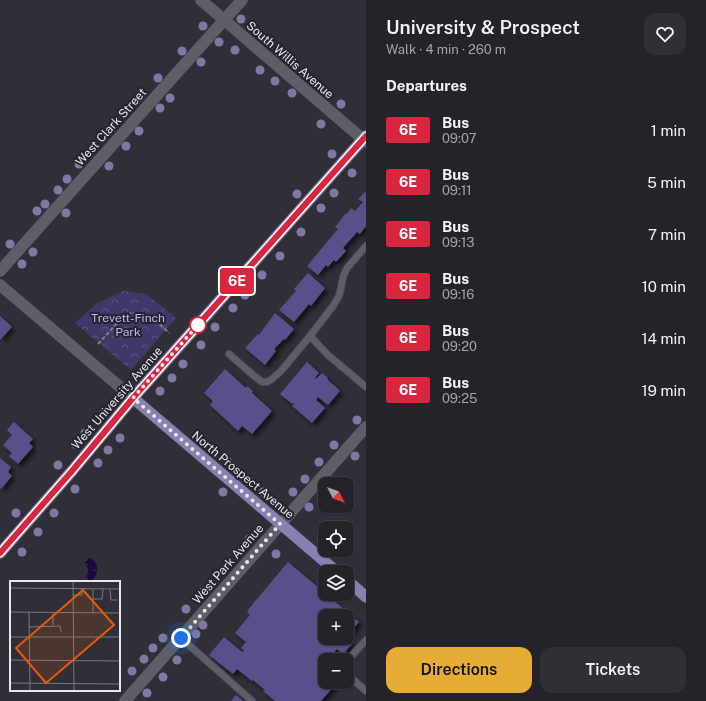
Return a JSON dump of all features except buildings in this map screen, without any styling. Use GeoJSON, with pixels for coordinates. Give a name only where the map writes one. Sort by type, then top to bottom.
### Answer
{"type":"FeatureCollection","features":[{"type":"Feature","properties":{"kind":"main road","name":"West University Avenue"},"geometry":{"type":"LineString","coordinates":[[0,553],[72,471],[133,398],[365,139]]}},
{"type":"Feature","properties":{"kind":"main road","name":"North Prospect Avenue"},"geometry":{"type":"LineString","coordinates":[[133,398],[329,565]]}},
{"type":"Feature","properties":{"kind":"main road"},"geometry":{"type":"LineString","coordinates":[[354,586],[366,597]]}},
{"type":"Feature","properties":{"kind":"street","name":"South Willis Avenue"},"geometry":{"type":"LineString","coordinates":[[201,0],[365,139]]}},
{"type":"Feature","properties":{"kind":"street","name":"West Clark Street"},"geometry":{"type":"LineString","coordinates":[[0,271],[242,0]]}},
{"type":"Feature","properties":{"kind":"street"},"geometry":{"type":"LineString","coordinates":[[0,285],[133,398]]}},
{"type":"Feature","properties":{"kind":"street","name":"West Park Avenue"},"geometry":{"type":"LineString","coordinates":[[125,701],[366,427]]}},
{"type":"Feature","properties":{"kind":"lane"},"geometry":{"type":"LineString","coordinates":[[229,354],[262,382],[267,382],[272,379],[310,336],[333,306],[342,288],[343,277],[347,268],[366,246]]}},
{"type":"Feature","properties":{"kind":"lane"},"geometry":{"type":"LineString","coordinates":[[310,336],[328,355],[366,387]]}},
{"type":"Feature","properties":{"kind":"lane"},"geometry":{"type":"LineString","coordinates":[[181,638],[252,701]]}},
{"type":"Feature","properties":{"kind":"lane"},"geometry":{"type":"LineString","coordinates":[[354,654],[366,640]]}},
{"type":"Feature","properties":{"kind":"lane"},"geometry":{"type":"LineString","coordinates":[[354,680],[366,690]]}},
{"type":"Feature","properties":{"kind":"path"},"geometry":{"type":"LineString","coordinates":[[98,344],[120,320],[131,313],[142,313],[154,319],[169,333]]}},
{"type":"Feature","properties":{"kind":"green space","name":"Trevett-Finch Park"},"geometry":{"type":"Polygon","coordinates":[[[123,291],[146,294],[176,318],[131,370],[75,323],[96,304],[123,291]]]}},
{"type":"Feature","properties":{"kind":"water"},"geometry":{"type":"Polygon","coordinates":[[[89,558],[93,559],[97,565],[96,576],[91,581],[86,578],[88,568],[85,563],[89,558]]]}},
{"type":"Feature","properties":{"kind":"bus line","name":"6E"},"geometry":{"type":"LineString","coordinates":[[0,553],[72,471],[133,398],[366,136]]}},
{"type":"Feature","properties":{"kind":"route"},"geometry":{"type":"LineString","coordinates":[[181,638],[280,524],[133,398],[198,325]]}}]}
